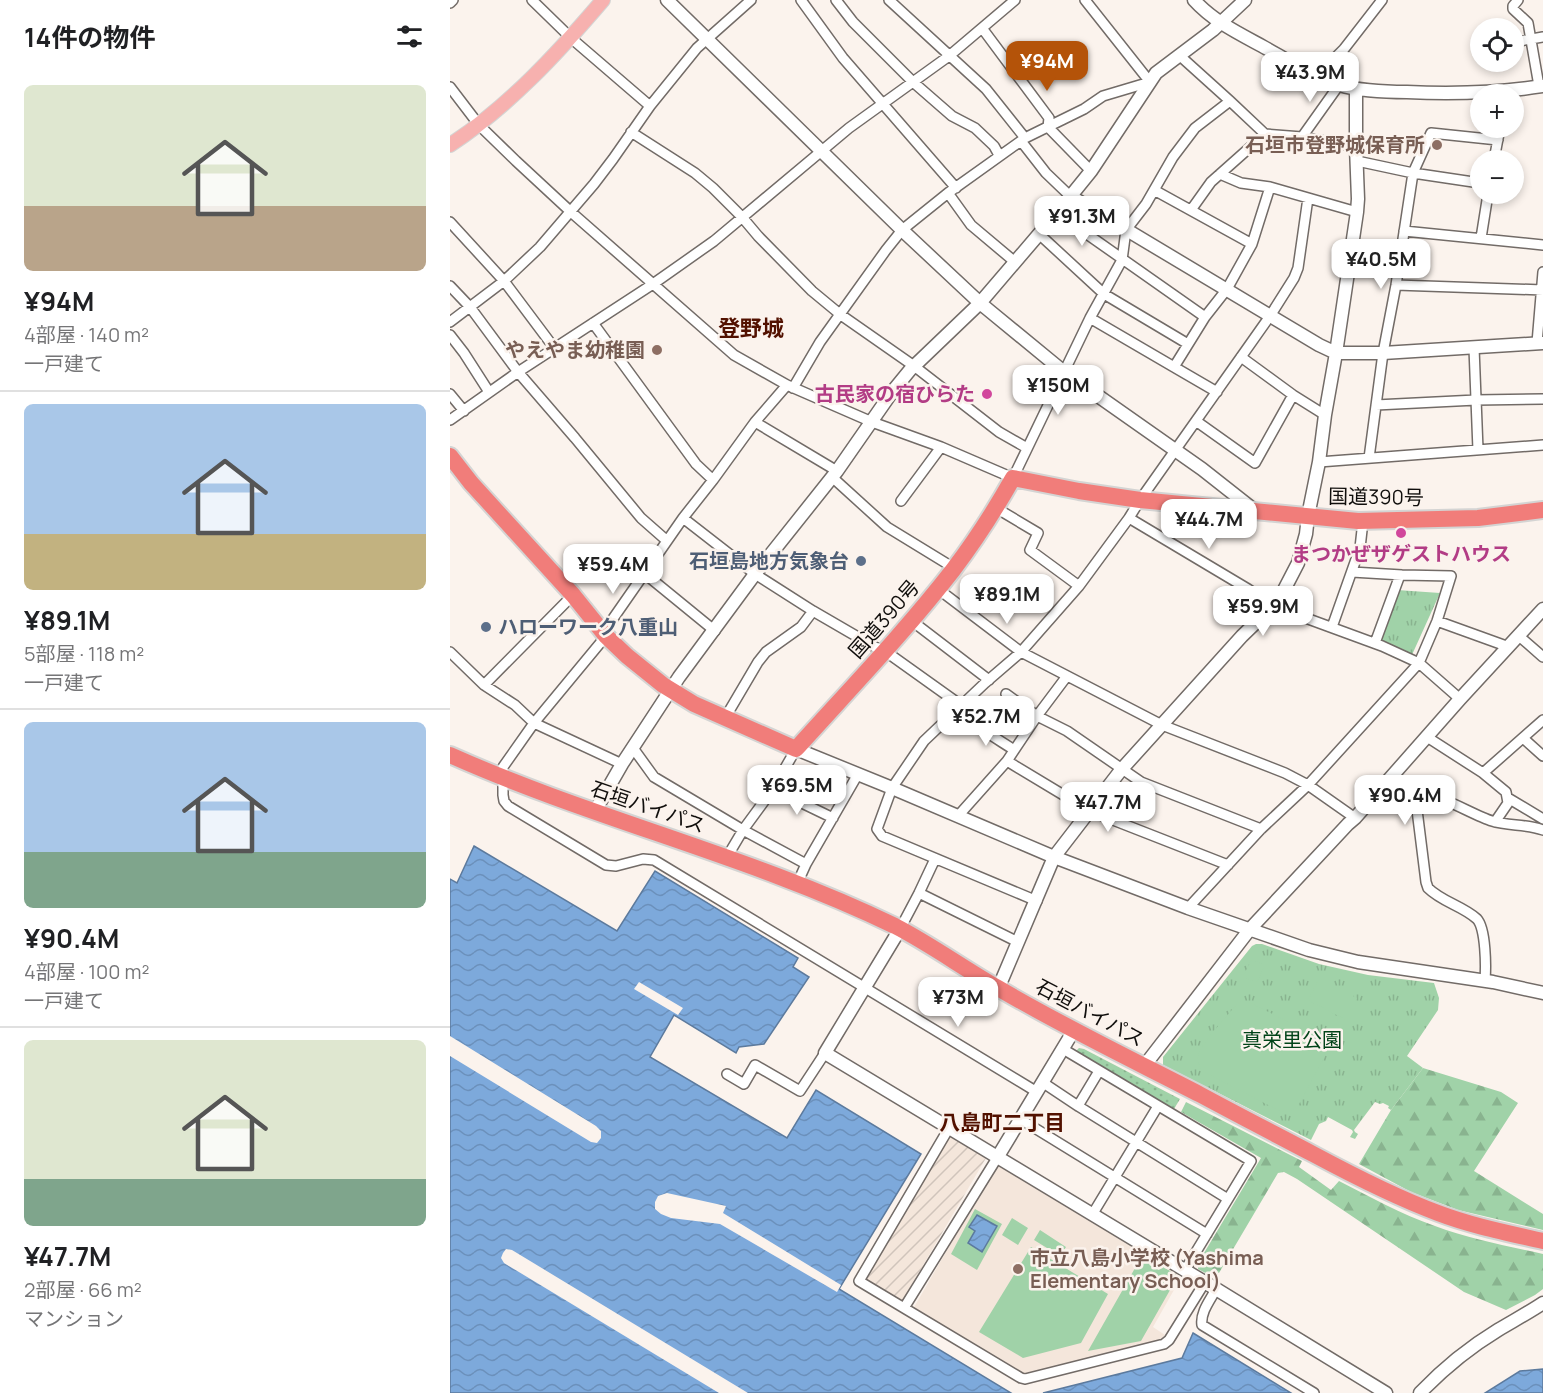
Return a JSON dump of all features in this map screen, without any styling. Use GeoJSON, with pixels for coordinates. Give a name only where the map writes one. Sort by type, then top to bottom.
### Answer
{"type":"FeatureCollection","features":[{"type":"Feature","properties":{"kind":"highway"},"geometry":{"type":"LineString","coordinates":[[450,456],[471,483],[573,595],[604,634],[627,656],[670,690],[725,718],[796,749]]}},
{"type":"Feature","properties":{"kind":"highway","name":"国道390号"},"geometry":{"type":"LineString","coordinates":[[796,749],[938,589],[996,508],[1013,478],[1140,500],[1363,521],[1478,518],[1543,510]]}},
{"type":"Feature","properties":{"kind":"highway","name":"石垣バイパス"},"geometry":{"type":"LineString","coordinates":[[450,755],[503,778],[727,857],[852,905],[900,929],[998,989],[1074,1030],[1403,1199],[1442,1215],[1543,1241]]}},
{"type":"Feature","properties":{"kind":"main road"},"geometry":{"type":"LineString","coordinates":[[450,145],[479,125],[541,69],[603,0]]}},
{"type":"Feature","properties":{"kind":"street"},"geometry":{"type":"LineString","coordinates":[[532,0],[571,38],[650,106]]}},
{"type":"Feature","properties":{"kind":"street"},"geometry":{"type":"LineString","coordinates":[[667,0],[902,230],[980,303],[1064,372],[1176,450],[1254,510]]}},
{"type":"Feature","properties":{"kind":"street"},"geometry":{"type":"LineString","coordinates":[[450,322],[504,281],[540,248],[613,159],[650,106],[697,48],[751,0]]}},
{"type":"Feature","properties":{"kind":"street"},"geometry":{"type":"LineString","coordinates":[[801,0],[843,58],[952,191],[972,225],[1014,262]]}},
{"type":"Feature","properties":{"kind":"street"},"geometry":{"type":"LineString","coordinates":[[836,0],[853,22],[913,82],[952,116],[975,128],[994,146],[999,155]]}},
{"type":"Feature","properties":{"kind":"street"},"geometry":{"type":"LineString","coordinates":[[889,0],[986,89],[1046,173],[1070,196],[1336,353],[1383,353],[1540,343],[1543,272]]}},
{"type":"Feature","properties":{"kind":"street"},"geometry":{"type":"LineString","coordinates":[[450,420],[518,372],[653,285],[714,241],[849,128],[949,56],[1015,0]]}},
{"type":"Feature","properties":{"kind":"street"},"geometry":{"type":"LineString","coordinates":[[1085,0],[1150,82]]}},
{"type":"Feature","properties":{"kind":"street"},"geometry":{"type":"LineString","coordinates":[[1194,0],[1221,23],[1321,79],[1356,89],[1387,92],[1470,93]]}},
{"type":"Feature","properties":{"kind":"street"},"geometry":{"type":"LineString","coordinates":[[595,811],[622,764],[670,690],[755,574],[835,474],[895,388],[914,366],[980,303],[1057,213],[1090,171],[1156,73],[1213,30],[1245,0]]}},
{"type":"Feature","properties":{"kind":"street"},"geometry":{"type":"LineString","coordinates":[[1321,79],[1326,67],[1344,49],[1382,0]]}},
{"type":"Feature","properties":{"kind":"street"},"geometry":{"type":"LineString","coordinates":[[1518,0],[1513,9],[1528,23],[1541,86],[1524,90]]}},
{"type":"Feature","properties":{"kind":"street"},"geometry":{"type":"LineString","coordinates":[[982,28],[1049,118],[1048,127]]}},
{"type":"Feature","properties":{"kind":"street"},"geometry":{"type":"LineString","coordinates":[[1524,41],[1543,37]]}},
{"type":"Feature","properties":{"kind":"street"},"geometry":{"type":"LineString","coordinates":[[1179,55],[1265,134],[1302,137],[1356,147]]}},
{"type":"Feature","properties":{"kind":"street"},"geometry":{"type":"LineString","coordinates":[[1150,82],[1103,96],[1084,109],[1023,139],[902,230],[790,386],[755,422],[666,540],[604,634],[534,723],[503,767],[504,801],[508,806],[606,865],[616,866],[643,859],[654,861],[865,987],[1039,1087],[1078,1106],[1228,1199]]}},
{"type":"Feature","properties":{"kind":"street"},"geometry":{"type":"LineString","coordinates":[[1302,137],[1340,85]]}},
{"type":"Feature","properties":{"kind":"street"},"geometry":{"type":"LineString","coordinates":[[450,87],[479,125],[571,212],[734,355],[790,386],[872,422],[941,447],[1013,478],[1090,318],[1122,260],[1126,230],[1154,190],[1173,157],[1196,128],[1230,101]]}},
{"type":"Feature","properties":{"kind":"street"},"geometry":{"type":"LineString","coordinates":[[998,989],[1054,857],[1121,770],[1242,636],[1273,606],[1298,563],[1306,534],[1319,462],[1357,212],[1356,89]]}},
{"type":"Feature","properties":{"kind":"street"},"geometry":{"type":"LineString","coordinates":[[1048,127],[1090,171]]}},
{"type":"Feature","properties":{"kind":"street"},"geometry":{"type":"LineString","coordinates":[[631,132],[695,173],[713,188],[812,291],[841,315],[914,366],[999,432],[1026,448]]}},
{"type":"Feature","properties":{"kind":"street"},"geometry":{"type":"LineString","coordinates":[[1370,458],[1383,353],[1413,172],[1431,133],[1498,140],[1496,150]]}},
{"type":"Feature","properties":{"kind":"street"},"geometry":{"type":"LineString","coordinates":[[1191,210],[1211,182],[1265,134]]}},
{"type":"Feature","properties":{"kind":"street"},"geometry":{"type":"LineString","coordinates":[[1357,161],[1470,181]]}},
{"type":"Feature","properties":{"kind":"street"},"geometry":{"type":"LineString","coordinates":[[1220,174],[1241,183],[1270,187],[1357,212]]}},
{"type":"Feature","properties":{"kind":"street"},"geometry":{"type":"LineString","coordinates":[[1174,367],[1205,317],[1227,289],[1252,244],[1270,187]]}},
{"type":"Feature","properties":{"kind":"street"},"geometry":{"type":"LineString","coordinates":[[1154,190],[1252,244]]}},
{"type":"Feature","properties":{"kind":"street"},"geometry":{"type":"LineString","coordinates":[[1037,901],[882,836],[877,829],[892,788],[924,741],[1021,652],[1079,586],[1129,518],[1294,278],[1298,268],[1308,198]]}},
{"type":"Feature","properties":{"kind":"street"},"geometry":{"type":"LineString","coordinates":[[1481,238],[1486,204]]}},
{"type":"Feature","properties":{"kind":"street"},"geometry":{"type":"LineString","coordinates":[[1057,213],[1205,317]]}},
{"type":"Feature","properties":{"kind":"street"},"geometry":{"type":"LineString","coordinates":[[450,222],[504,281],[555,349]]}},
{"type":"Feature","properties":{"kind":"street"},"geometry":{"type":"LineString","coordinates":[[1404,231],[1543,245]]}},
{"type":"Feature","properties":{"kind":"street"},"geometry":{"type":"LineString","coordinates":[[1039,234],[1104,294],[1188,344]]}},
{"type":"Feature","properties":{"kind":"street"},"geometry":{"type":"LineString","coordinates":[[1351,254],[1399,262]]}},
{"type":"Feature","properties":{"kind":"street"},"geometry":{"type":"LineString","coordinates":[[1396,285],[1542,290]]}},
{"type":"Feature","properties":{"kind":"street"},"geometry":{"type":"LineString","coordinates":[[450,286],[470,307],[518,372],[641,518],[666,540]]}},
{"type":"Feature","properties":{"kind":"street"},"geometry":{"type":"LineString","coordinates":[[1090,318],[1217,392]]}},
{"type":"Feature","properties":{"kind":"street"},"geometry":{"type":"LineString","coordinates":[[593,323],[696,464],[713,480]]}},
{"type":"Feature","properties":{"kind":"street"},"geometry":{"type":"LineString","coordinates":[[450,334],[489,392]]}},
{"type":"Feature","properties":{"kind":"street"},"geometry":{"type":"LineString","coordinates":[[1474,348],[1478,450]]}},
{"type":"Feature","properties":{"kind":"street"},"geometry":{"type":"LineString","coordinates":[[1241,357],[1293,395],[1325,414]]}},
{"type":"Feature","properties":{"kind":"street"},"geometry":{"type":"LineString","coordinates":[[450,394],[464,411]]}},
{"type":"Feature","properties":{"kind":"street"},"geometry":{"type":"LineString","coordinates":[[1196,422],[1255,463],[1293,395]]}},
{"type":"Feature","properties":{"kind":"street"},"geometry":{"type":"LineString","coordinates":[[1376,405],[1543,399]]}},
{"type":"Feature","properties":{"kind":"street"},"geometry":{"type":"LineString","coordinates":[[755,422],[835,474],[887,527],[954,568]]}},
{"type":"Feature","properties":{"kind":"street"},"geometry":{"type":"LineString","coordinates":[[1319,462],[1543,446]]}},
{"type":"Feature","properties":{"kind":"street"},"geometry":{"type":"LineString","coordinates":[[901,501],[941,447]]}},
{"type":"Feature","properties":{"kind":"street"},"geometry":{"type":"LineString","coordinates":[[996,508],[1038,533],[1030,550],[1079,586]]}},
{"type":"Feature","properties":{"kind":"street"},"geometry":{"type":"LineString","coordinates":[[683,518],[755,574],[813,611],[885,651],[962,706]]}},
{"type":"Feature","properties":{"kind":"street"},"geometry":{"type":"LineString","coordinates":[[1129,518],[1273,606],[1375,643],[1419,663],[1460,699]]}},
{"type":"Feature","properties":{"kind":"street"},"geometry":{"type":"LineString","coordinates":[[1332,627],[1360,548],[1363,521]]}},
{"type":"Feature","properties":{"kind":"street"},"geometry":{"type":"LineString","coordinates":[[1188,908],[1261,829],[1308,785],[1419,663],[1437,621],[1451,576],[1352,572]]}},
{"type":"Feature","properties":{"kind":"street"},"geometry":{"type":"LineString","coordinates":[[644,573],[715,631]]}},
{"type":"Feature","properties":{"kind":"street"},"geometry":{"type":"LineString","coordinates":[[1375,643],[1400,575]]}},
{"type":"Feature","properties":{"kind":"street"},"geometry":{"type":"LineString","coordinates":[[938,589],[1021,652],[1162,725],[1285,773],[1308,785],[1355,818]]}},
{"type":"Feature","properties":{"kind":"street"},"geometry":{"type":"LineString","coordinates":[[484,685],[573,595]]}},
{"type":"Feature","properties":{"kind":"street"},"geometry":{"type":"LineString","coordinates":[[1145,1065],[1250,929],[1355,818],[1543,609]]}},
{"type":"Feature","properties":{"kind":"street"},"geometry":{"type":"LineString","coordinates":[[725,718],[766,652],[801,627],[813,611]]}},
{"type":"Feature","properties":{"kind":"street"},"geometry":{"type":"LineString","coordinates":[[912,621],[988,680]]}},
{"type":"Feature","properties":{"kind":"street"},"geometry":{"type":"LineString","coordinates":[[1437,621],[1509,646]]}},
{"type":"Feature","properties":{"kind":"street"},"geometry":{"type":"LineString","coordinates":[[1519,636],[1543,657]]}},
{"type":"Feature","properties":{"kind":"street"},"geometry":{"type":"LineString","coordinates":[[450,652],[484,685],[515,705],[534,723],[622,764]]}},
{"type":"Feature","properties":{"kind":"street"},"geometry":{"type":"LineString","coordinates":[[958,816],[1007,761],[1067,676]]}},
{"type":"Feature","properties":{"kind":"street"},"geometry":{"type":"LineString","coordinates":[[1006,694],[1037,716],[1067,731],[1141,782],[1261,829]]}},
{"type":"Feature","properties":{"kind":"street"},"geometry":{"type":"LineString","coordinates":[[1483,773],[1543,720]]}},
{"type":"Feature","properties":{"kind":"street"},"geometry":{"type":"LineString","coordinates":[[976,723],[985,732],[1014,750]]}},
{"type":"Feature","properties":{"kind":"street"},"geometry":{"type":"LineString","coordinates":[[1427,737],[1502,787],[1508,798],[1506,806],[1495,822]]}},
{"type":"Feature","properties":{"kind":"street"},"geometry":{"type":"LineString","coordinates":[[1522,738],[1543,756]]}},
{"type":"Feature","properties":{"kind":"street"},"geometry":{"type":"LineString","coordinates":[[633,748],[654,777],[806,864]]}},
{"type":"Feature","properties":{"kind":"street"},"geometry":{"type":"LineString","coordinates":[[727,857],[796,749],[1054,857],[1188,908],[1309,950],[1349,960],[1485,980],[1543,993]]}},
{"type":"Feature","properties":{"kind":"street"},"geometry":{"type":"LineString","coordinates":[[1007,761],[1090,811],[1228,865]]}},
{"type":"Feature","properties":{"kind":"street"},"geometry":{"type":"LineString","coordinates":[[797,884],[806,864],[858,774]]}},
{"type":"Feature","properties":{"kind":"street"},"geometry":{"type":"LineString","coordinates":[[772,789],[833,818]]}},
{"type":"Feature","properties":{"kind":"street"},"geometry":{"type":"LineString","coordinates":[[1485,980],[1483,939],[1479,922],[1428,888],[1418,810],[1426,798],[1434,797],[1495,822],[1543,830]]}},
{"type":"Feature","properties":{"kind":"street"},"geometry":{"type":"LineString","coordinates":[[1508,798],[1543,819]]}},
{"type":"Feature","properties":{"kind":"street"},"geometry":{"type":"LineString","coordinates":[[727,1074],[744,1084],[755,1065],[800,1091],[900,929],[935,859]]}},
{"type":"Feature","properties":{"kind":"street"},"geometry":{"type":"LineString","coordinates":[[919,892],[1018,942]]}},
{"type":"Feature","properties":{"kind":"street"},"geometry":{"type":"LineString","coordinates":[[904,1308],[1074,1030]]}},
{"type":"Feature","properties":{"kind":"street"},"geometry":{"type":"LineString","coordinates":[[1068,1052],[1251,1161],[1185,1270]]}},
{"type":"Feature","properties":{"kind":"street"},"geometry":{"type":"LineString","coordinates":[[825,1053],[1185,1270],[1379,1391]]}},
{"type":"Feature","properties":{"kind":"street"},"geometry":{"type":"LineString","coordinates":[[1078,1106],[1099,1071]]}},
{"type":"Feature","properties":{"kind":"street"},"geometry":{"type":"LineString","coordinates":[[1092,1215],[1158,1106]]}},
{"type":"Feature","properties":{"kind":"street"},"geometry":{"type":"LineString","coordinates":[[1020,1119],[1207,1234]]}},
{"type":"Feature","properties":{"kind":"street"},"geometry":{"type":"LineString","coordinates":[[949,1128],[859,1281],[1025,1379],[1164,1344],[1169,1340],[1204,1282]]}},
{"type":"Feature","properties":{"kind":"street"},"geometry":{"type":"LineString","coordinates":[[1216,1289],[1201,1319],[1202,1325],[1314,1393]]}},
{"type":"Feature","properties":{"kind":"street"},"geometry":{"type":"LineString","coordinates":[[1420,1393],[1475,1345],[1543,1304]]}},
{"type":"Feature","properties":{"kind":"shaded area"},"geometry":{"type":"Polygon","coordinates":[[[949,1135],[986,1158],[901,1303],[863,1280],[949,1135]]]}},
{"type":"Feature","properties":{"kind":"shaded area","name":"市立八島小学校 (Yashima Elementary School)"},"geometry":{"type":"Polygon","coordinates":[[[1001,1165],[1183,1274],[1153,1327],[1165,1335],[1159,1340],[1020,1375],[913,1309],[995,1167],[1001,1165]]]}},
{"type":"Feature","properties":{"kind":"green space"},"geometry":{"type":"Polygon","coordinates":[[[1397,590],[1440,593],[1411,657],[1378,642],[1397,590]]]}},
{"type":"Feature","properties":{"kind":"green space","name":"真栄里公園"},"geometry":{"type":"Polygon","coordinates":[[[1262,944],[1319,964],[1368,975],[1434,983],[1439,998],[1438,1010],[1407,1056],[1423,1068],[1391,1110],[1383,1103],[1375,1102],[1354,1130],[1358,1134],[1355,1139],[1350,1137],[1352,1130],[1328,1117],[1326,1121],[1319,1124],[1311,1140],[1163,1065],[1163,1057],[1252,946],[1262,944]]]}},
{"type":"Feature","properties":{"kind":"green space"},"geometry":{"type":"Polygon","coordinates":[[[1252,959],[1265,966],[1256,983],[1243,976],[1252,959]]]}},
{"type":"Feature","properties":{"kind":"green space"},"geometry":{"type":"Polygon","coordinates":[[[1319,979],[1357,998],[1346,1020],[1308,1000],[1319,979]]]}},
{"type":"Feature","properties":{"kind":"green space"},"geometry":{"type":"Polygon","coordinates":[[[1241,1001],[1247,1001],[1322,1039],[1326,1046],[1326,1054],[1298,1106],[1291,1111],[1282,1112],[1202,1071],[1198,1057],[1203,1046],[1220,1023],[1241,1001]]]}},
{"type":"Feature","properties":{"kind":"green space"},"geometry":{"type":"Polygon","coordinates":[[[1079,1048],[1180,1099],[1174,1109],[1076,1051],[1079,1048]]]}},
{"type":"Feature","properties":{"kind":"green space"},"geometry":{"type":"Polygon","coordinates":[[[1423,1068],[1501,1092],[1518,1103],[1474,1171],[1543,1214],[1543,1230],[1458,1210],[1411,1192],[1359,1164],[1391,1110],[1423,1068]]]}},
{"type":"Feature","properties":{"kind":"green space"},"geometry":{"type":"Polygon","coordinates":[[[1186,1102],[1302,1161],[1299,1167],[1331,1190],[1339,1181],[1398,1211],[1448,1231],[1543,1254],[1543,1289],[1506,1310],[1464,1292],[1284,1172],[1278,1173],[1219,1273],[1211,1276],[1198,1269],[1198,1263],[1261,1158],[1181,1112],[1186,1102]]]}},
{"type":"Feature","properties":{"kind":"green space"},"geometry":{"type":"Polygon","coordinates":[[[975,1209],[1002,1224],[977,1270],[951,1254],[975,1209]]]}},
{"type":"Feature","properties":{"kind":"green space"},"geometry":{"type":"Polygon","coordinates":[[[1012,1218],[1028,1228],[1018,1245],[1002,1235],[1012,1218]]]}},
{"type":"Feature","properties":{"kind":"green space"},"geometry":{"type":"Polygon","coordinates":[[[1040,1230],[1066,1247],[1060,1256],[1034,1240],[1040,1230]]]}},
{"type":"Feature","properties":{"kind":"green space"},"geometry":{"type":"Polygon","coordinates":[[[1031,1247],[1108,1294],[1081,1343],[1023,1358],[979,1332],[1031,1247]]]}},
{"type":"Feature","properties":{"kind":"green space"},"geometry":{"type":"Polygon","coordinates":[[[1143,1254],[1178,1276],[1141,1341],[1088,1351],[1143,1254]]]}},
{"type":"Feature","properties":{"kind":"water"},"geometry":{"type":"Polygon","coordinates":[[[474,846],[617,931],[655,871],[798,958],[793,967],[809,977],[764,1044],[739,1047],[736,1053],[674,1015],[650,1057],[787,1138],[816,1090],[921,1154],[839,1289],[1011,1393],[450,1393],[450,879],[457,883],[474,846]]]}},
{"type":"Feature","properties":{"kind":"water"},"geometry":{"type":"Polygon","coordinates":[[[977,1215],[997,1226],[982,1252],[968,1243],[975,1231],[969,1227],[977,1215]]]}},
{"type":"Feature","properties":{"kind":"water"},"geometry":{"type":"Polygon","coordinates":[[[1193,1333],[1291,1393],[1043,1393],[1182,1358],[1193,1333]]]}},
{"type":"Feature","properties":{"kind":"water"},"geometry":{"type":"Polygon","coordinates":[[[1543,1369],[1543,1393],[1485,1393],[1520,1371],[1543,1369]]]}},
{"type":"Feature","properties":{"kind":"pier"},"geometry":{"type":"Polygon","coordinates":[[[639,982],[683,1008],[678,1015],[634,989],[639,982]]]}},
{"type":"Feature","properties":{"kind":"pier"},"geometry":{"type":"Polygon","coordinates":[[[450,1036],[596,1126],[601,1131],[601,1138],[597,1143],[591,1142],[450,1056],[450,1036]]]}},
{"type":"Feature","properties":{"kind":"pier"},"geometry":{"type":"Polygon","coordinates":[[[667,1193],[726,1206],[723,1213],[841,1285],[837,1292],[720,1224],[671,1218],[661,1214],[655,1209],[655,1202],[658,1196],[667,1193]]]}},
{"type":"Feature","properties":{"kind":"pier"},"geometry":{"type":"Polygon","coordinates":[[[506,1249],[512,1250],[748,1393],[719,1393],[504,1263],[501,1258],[506,1249]]]}},
{"type":"Feature","properties":{"kind":"place","name":"石垣市登野城保育所"},"geometry":{"type":"Point","coordinates":[1437,145]}},
{"type":"Feature","properties":{"kind":"place","name":"やえやま幼稚園"},"geometry":{"type":"Point","coordinates":[657,350]}},
{"type":"Feature","properties":{"kind":"place","name":"古民家の宿ひらた"},"geometry":{"type":"Point","coordinates":[987,394]}},
{"type":"Feature","properties":{"kind":"place","name":"まつかぜザゲストハウス"},"geometry":{"type":"Point","coordinates":[1401,533]}},
{"type":"Feature","properties":{"kind":"place","name":"石垣島地方気象台"},"geometry":{"type":"Point","coordinates":[861,561]}},
{"type":"Feature","properties":{"kind":"place","name":"ハローワーク八重山"},"geometry":{"type":"Point","coordinates":[486,627]}},
{"type":"Feature","properties":{"kind":"place","name":"市立八島小学校 (Yashima Elementary School)"},"geometry":{"type":"Point","coordinates":[1018,1269]}},
{"type":"Feature","properties":{"kind":"district","name":"登野城"},"geometry":{"type":"Point","coordinates":[751,328]}},
{"type":"Feature","properties":{"kind":"district","name":"八島町二丁目"},"geometry":{"type":"Point","coordinates":[1002,1123]}}]}
